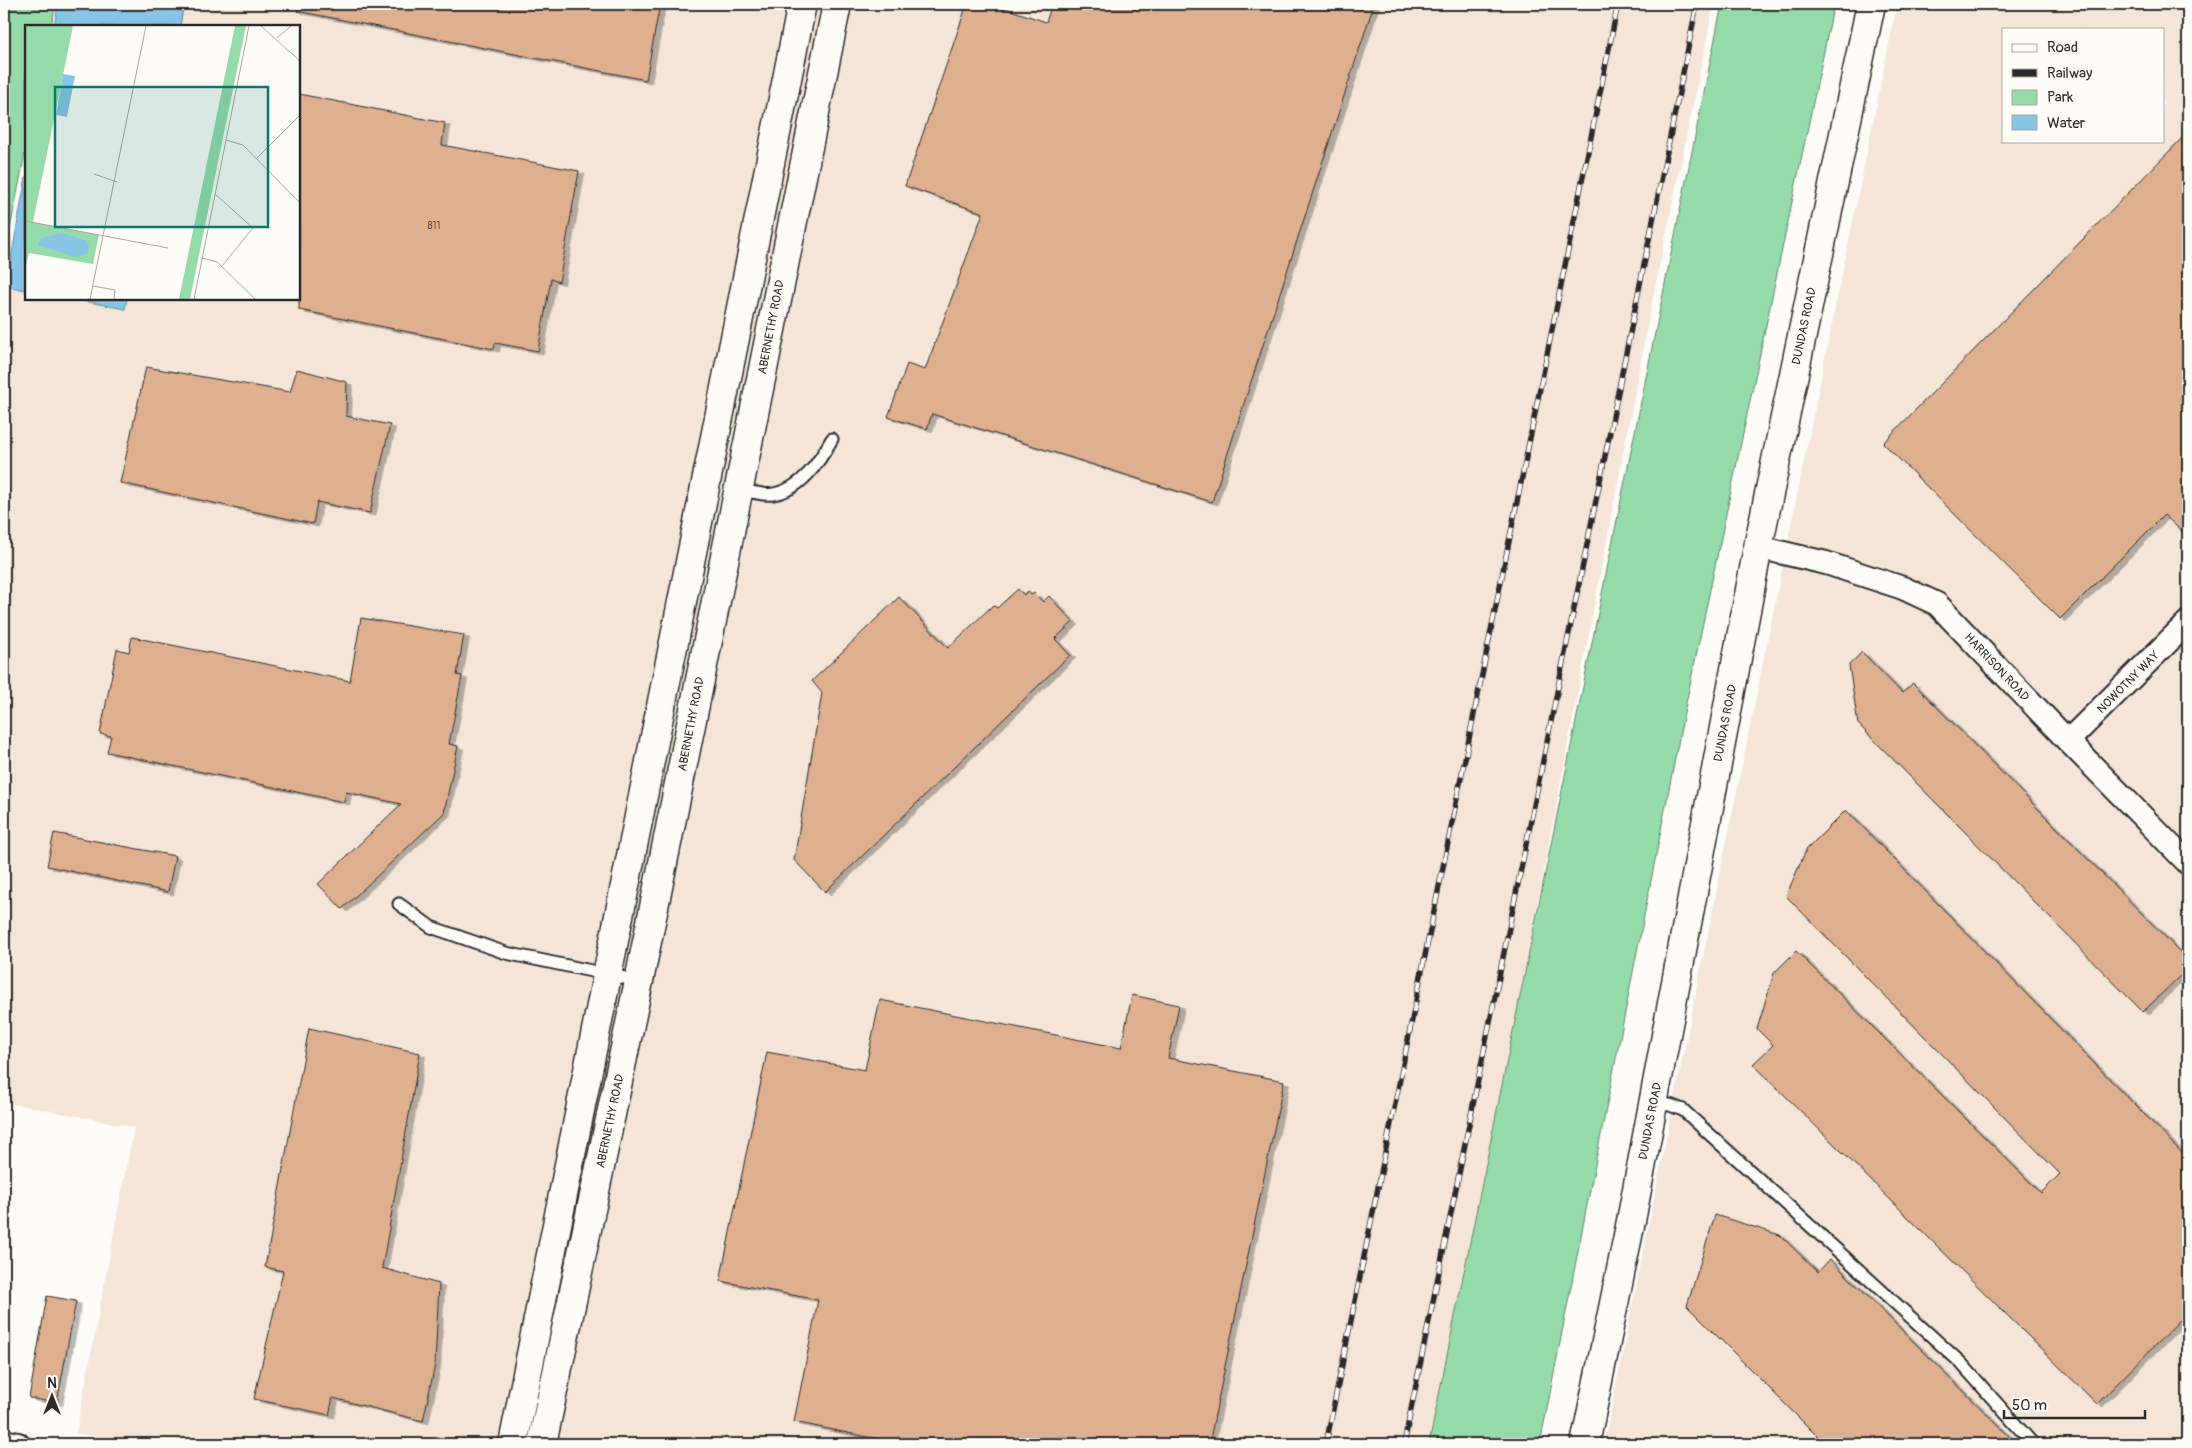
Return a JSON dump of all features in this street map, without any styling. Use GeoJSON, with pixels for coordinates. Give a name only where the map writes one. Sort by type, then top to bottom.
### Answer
{"type":"FeatureCollection","features":[{"type":"Feature","properties":{"kind":"main road"},"geometry":{"type":"LineString","coordinates":[[513,1444],[802,4]]}},
{"type":"Feature","properties":{"kind":"main road","name":"ABERNETHY ROAD"},"geometry":{"type":"LineString","coordinates":[[542,1444],[639,982],[837,4]]}},
{"type":"Feature","properties":{"kind":"main road","name":"DUNDAS ROAD"},"geometry":{"type":"LineString","coordinates":[[1585,1444],[1653,1104],[1758,547],[1871,4]]}},
{"type":"Feature","properties":{"kind":"main road"},"geometry":{"type":"LineString","coordinates":[[717,423],[750,432]]}},
{"type":"Feature","properties":{"kind":"street","name":"HARRISON ROAD"},"geometry":{"type":"LineString","coordinates":[[1758,547],[1843,569],[1903,588],[1937,604],[2068,742],[2188,863]]}},
{"type":"Feature","properties":{"kind":"street","name":"NOWOTNY WAY"},"geometry":{"type":"LineString","coordinates":[[2068,742],[2188,622]]}},
{"type":"Feature","properties":{"kind":"street"},"geometry":{"type":"LineString","coordinates":[[4,1441],[18,1444]]}},
{"type":"Feature","properties":{"kind":"lane"},"geometry":{"type":"LineString","coordinates":[[739,490],[774,495],[799,483],[819,462],[832,439]]}},
{"type":"Feature","properties":{"kind":"lane"},"geometry":{"type":"LineString","coordinates":[[399,904],[430,927],[506,954],[639,982]]}},
{"type":"Feature","properties":{"kind":"lane"},"geometry":{"type":"LineString","coordinates":[[1653,1104],[1670,1105],[1683,1110],[1829,1240],[1961,1363],[2033,1444]]}},
{"type":"Feature","properties":{"kind":"shaded area"},"geometry":{"type":"Polygon","coordinates":[[[184,4],[1714,4],[1651,307],[1471,1254],[1431,1444],[130,1444],[76,1433],[134,1127],[4,1102],[4,298],[6,286],[25,290],[25,300],[78,300],[125,309],[127,300],[300,300],[300,25],[180,25],[184,4]]]}},
{"type":"Feature","properties":{"kind":"shaded area"},"geometry":{"type":"Polygon","coordinates":[[[1897,4],[2188,4],[2188,1444],[1604,1444],[1897,4]]]}},
{"type":"Feature","properties":{"kind":"green space"},"geometry":{"type":"Polygon","coordinates":[[[4,4],[56,4],[51,25],[25,25],[25,154],[4,259],[4,4]]]}},
{"type":"Feature","properties":{"kind":"green space"},"geometry":{"type":"Polygon","coordinates":[[[1722,4],[1834,4],[1685,708],[1540,1444],[1429,1444],[1722,4]]]}},
{"type":"Feature","properties":{"kind":"water"},"geometry":{"type":"Polygon","coordinates":[[[58,4],[184,4],[180,25],[54,25],[58,4]]]}},
{"type":"Feature","properties":{"kind":"water"},"geometry":{"type":"Polygon","coordinates":[[[25,182],[25,290],[6,286],[25,182]]]}},
{"type":"Feature","properties":{"kind":"water"},"geometry":{"type":"Polygon","coordinates":[[[78,300],[127,300],[125,309],[78,300]]]}},
{"type":"Feature","properties":{"kind":"building"},"geometry":{"type":"Polygon","coordinates":[[[298,4],[660,4],[646,80],[297,11],[298,4]]]}},
{"type":"Feature","properties":{"kind":"building"},"geometry":{"type":"Polygon","coordinates":[[[967,4],[993,4],[1046,22],[1052,4],[1374,4],[1212,502],[932,414],[927,429],[888,417],[907,364],[925,370],[983,213],[905,186],[967,4]]]}},
{"type":"Feature","properties":{"kind":"building"},"geometry":{"type":"Polygon","coordinates":[[[300,94],[445,123],[442,145],[579,171],[559,282],[551,279],[538,351],[495,343],[494,349],[299,310],[300,94]]]}},
{"type":"Feature","properties":{"kind":"building"},"geometry":{"type":"Polygon","coordinates":[[[2188,132],[2188,537],[2164,515],[2060,619],[1883,443],[2188,132]]]}},
{"type":"Feature","properties":{"kind":"building"},"geometry":{"type":"Polygon","coordinates":[[[146,367],[290,392],[297,369],[347,382],[346,416],[390,425],[370,513],[317,502],[313,524],[120,483],[146,367]]]}},
{"type":"Feature","properties":{"kind":"building"},"geometry":{"type":"Polygon","coordinates":[[[1018,589],[1024,595],[1028,591],[1031,595],[1034,593],[1043,602],[1049,596],[1073,622],[1055,639],[1070,655],[825,892],[794,860],[822,693],[812,681],[899,597],[948,648],[993,605],[997,608],[1018,589]]]}},
{"type":"Feature","properties":{"kind":"building"},"geometry":{"type":"Polygon","coordinates":[[[361,618],[464,635],[457,675],[462,676],[449,744],[458,746],[444,813],[342,909],[318,884],[401,804],[346,792],[344,802],[107,752],[111,736],[100,734],[117,649],[129,652],[132,637],[350,681],[361,618]]]}},
{"type":"Feature","properties":{"kind":"building"},"geometry":{"type":"Polygon","coordinates":[[[1862,652],[1902,693],[1913,683],[2188,960],[2188,968],[2143,1012],[1858,724],[1849,665],[1862,652]]]}},
{"type":"Feature","properties":{"kind":"building"},"geometry":{"type":"Polygon","coordinates":[[[1846,810],[2188,1159],[2188,1312],[2097,1404],[1753,1064],[1773,1045],[1757,1029],[1774,973],[1796,951],[2041,1193],[2060,1174],[1786,896],[1806,850],[1846,810]]]}},
{"type":"Feature","properties":{"kind":"building"},"geometry":{"type":"Polygon","coordinates":[[[54,833],[175,856],[168,892],[47,866],[54,833]]]}},
{"type":"Feature","properties":{"kind":"building"},"geometry":{"type":"Polygon","coordinates":[[[1132,995],[1179,1005],[1168,1058],[1284,1081],[1209,1444],[902,1444],[794,1422],[818,1300],[720,1281],[767,1052],[865,1070],[880,1000],[1121,1048],[1132,995]]]}},
{"type":"Feature","properties":{"kind":"building"},"geometry":{"type":"Polygon","coordinates":[[[309,1028],[420,1053],[382,1268],[439,1284],[435,1365],[423,1421],[333,1398],[329,1415],[254,1399],[283,1271],[265,1267],[309,1028]]]}},
{"type":"Feature","properties":{"kind":"building"},"geometry":{"type":"Polygon","coordinates":[[[1715,1215],[1780,1235],[1818,1272],[1830,1259],[2017,1444],[1825,1444],[1687,1306],[1715,1215]]]}},
{"type":"Feature","properties":{"kind":"building"},"geometry":{"type":"Polygon","coordinates":[[[47,1296],[76,1301],[57,1403],[29,1398],[47,1296]]]}},
{"type":"Feature","properties":{"kind":"railway"},"geometry":{"type":"LineString","coordinates":[[1326,1444],[1618,4]]}},
{"type":"Feature","properties":{"kind":"railway"},"geometry":{"type":"LineString","coordinates":[[1404,1444],[1697,4]]}}]}
